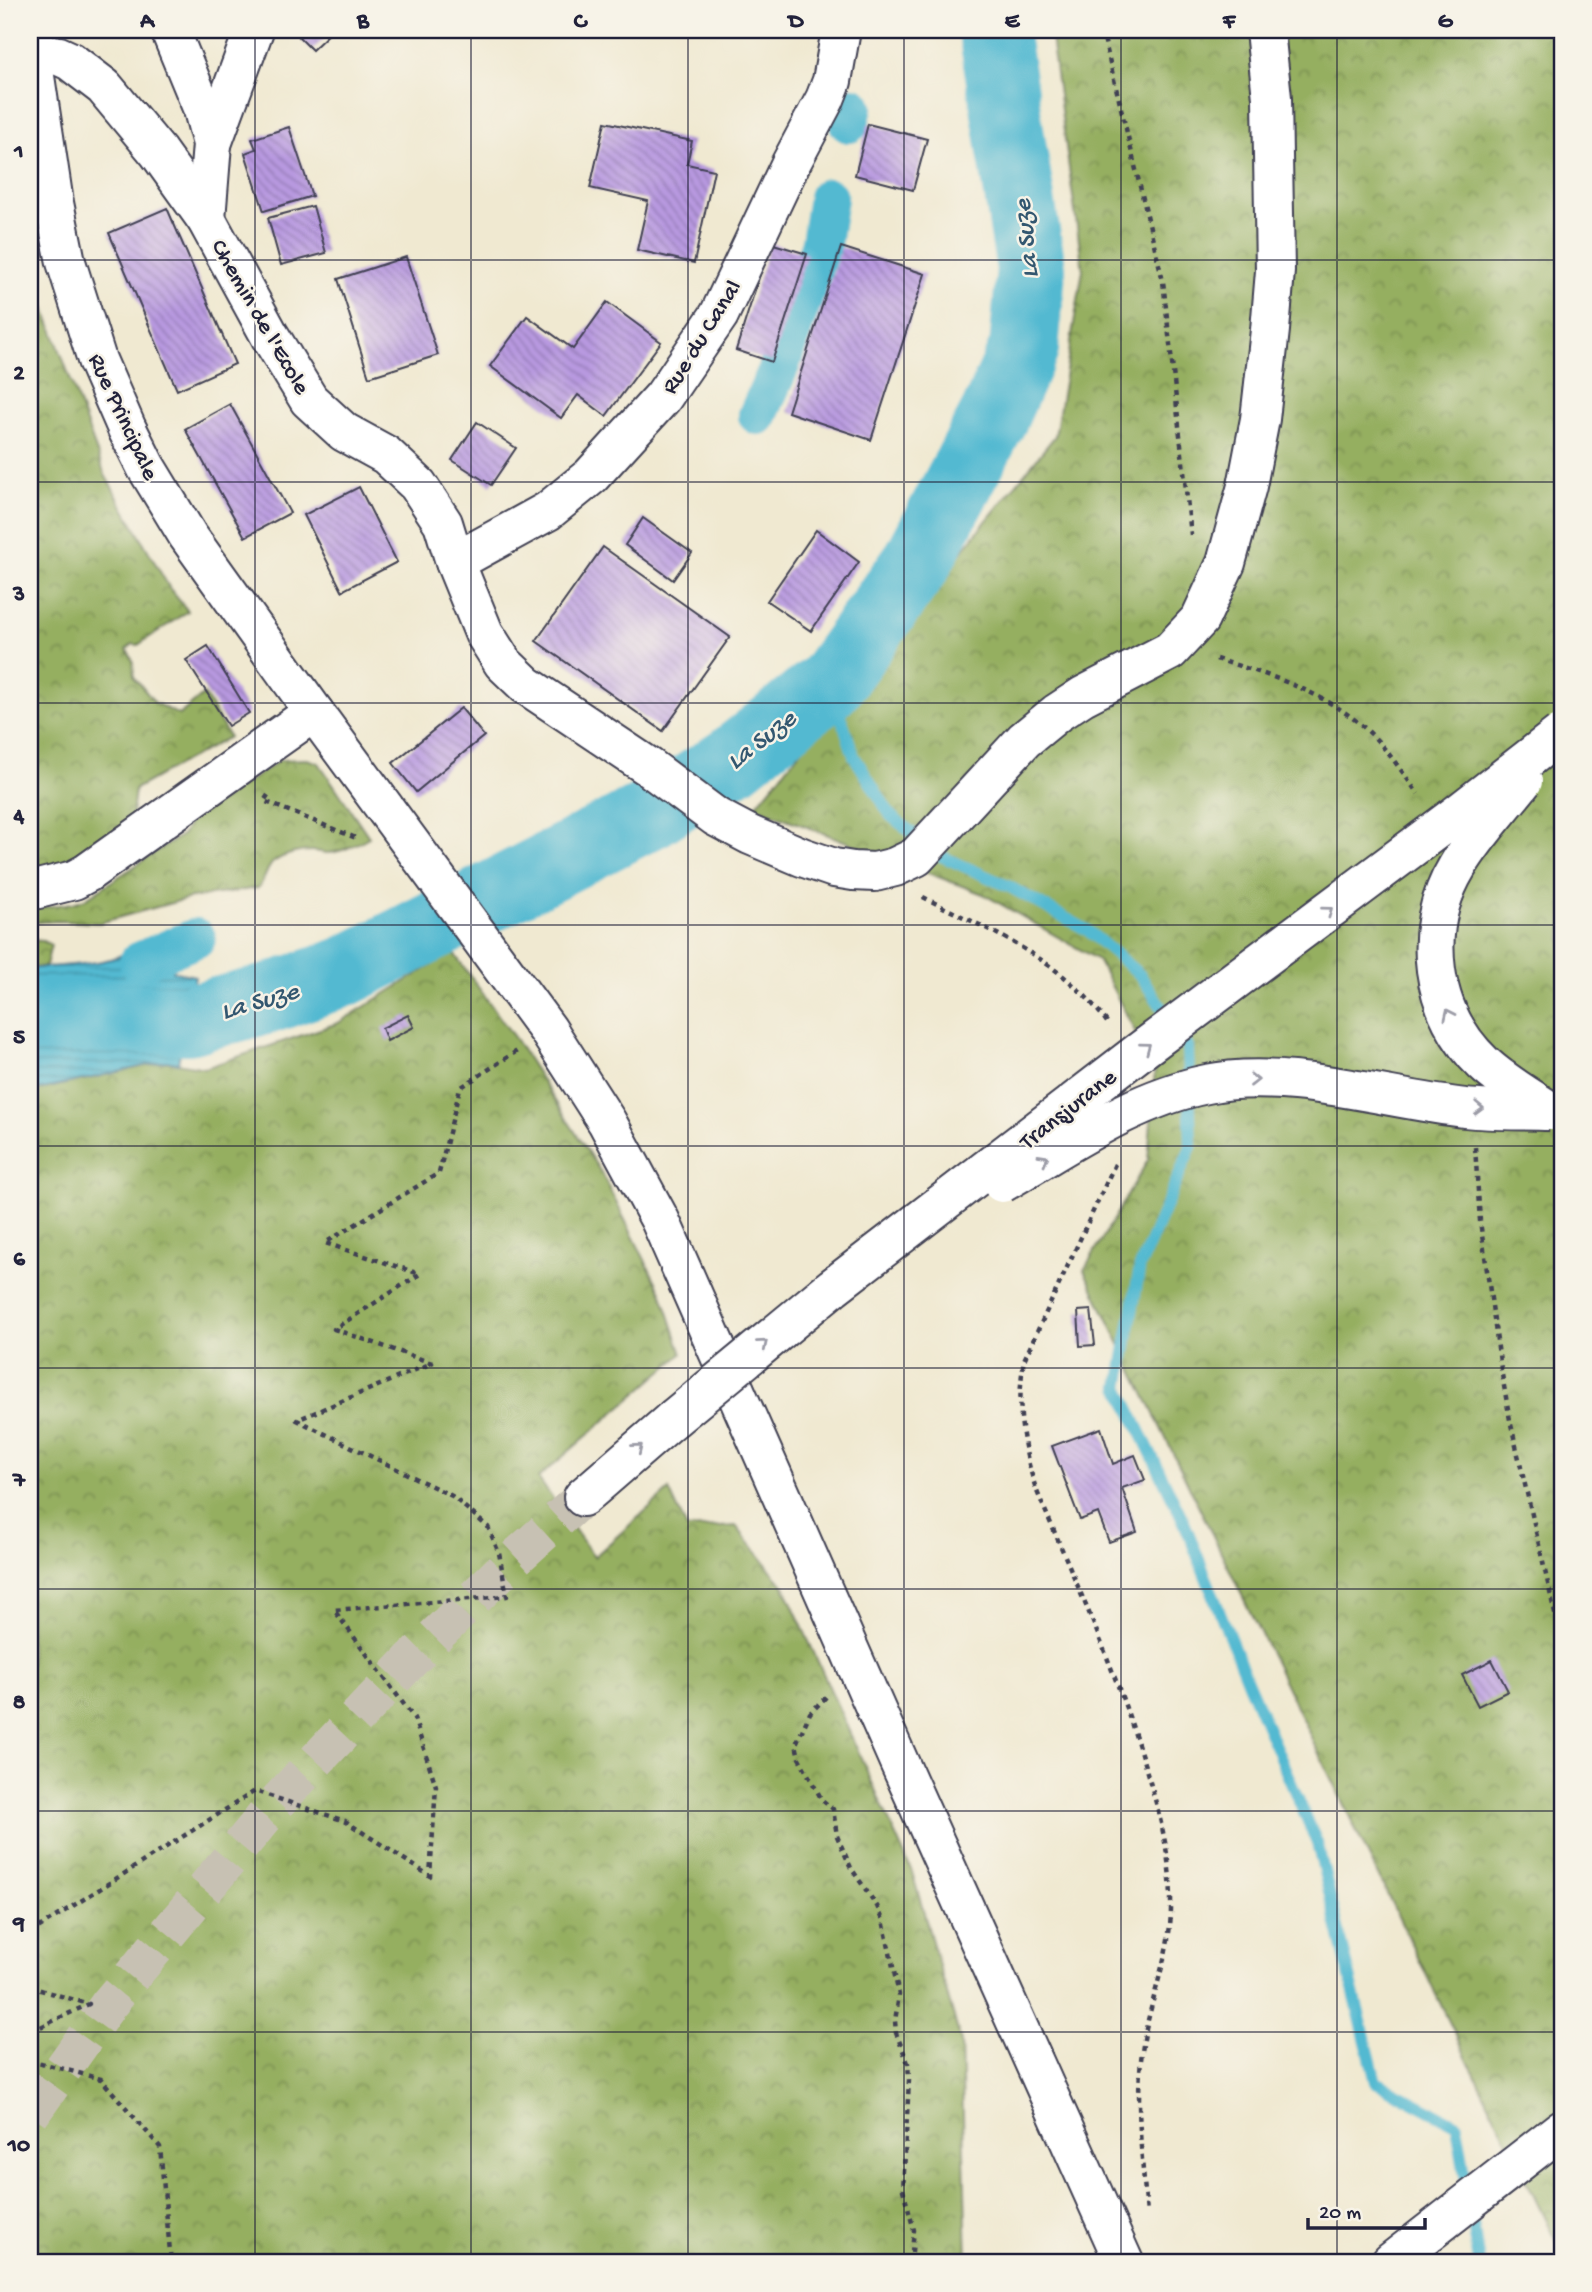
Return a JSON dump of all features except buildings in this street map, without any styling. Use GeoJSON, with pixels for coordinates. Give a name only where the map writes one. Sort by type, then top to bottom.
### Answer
{"type":"FeatureCollection","features":[{"type":"Feature","properties":{"kind":"main road","name":"Chemin de l'Ecole"},"geometry":{"type":"LineString","coordinates":[[170,30],[203,110],[212,144],[206,219]]}},
{"type":"Feature","properties":{"kind":"main road"},"geometry":{"type":"LineString","coordinates":[[212,144],[254,30]]}},
{"type":"Feature","properties":{"kind":"main road","name":"Rue du Canal"},"geometry":{"type":"LineString","coordinates":[[455,562],[548,510],[591,476],[663,397],[719,315],[790,165],[825,99],[832,81],[841,30]]}},
{"type":"Feature","properties":{"kind":"main road"},"geometry":{"type":"LineString","coordinates":[[875,872],[895,867],[916,857],[1024,740],[1057,713],[1083,696],[1170,651],[1200,619],[1226,563],[1247,486],[1260,419],[1275,271],[1272,98],[1265,30]]}},
{"type":"Feature","properties":{"kind":"main road","name":"Chemin de l'Ecole"},"geometry":{"type":"LineString","coordinates":[[31,47],[70,61],[104,87],[150,142],[206,219],[270,336],[309,400],[344,432],[386,455],[418,485],[443,523],[455,562],[484,634],[503,663],[526,685],[649,766],[716,817],[750,835],[813,861],[834,868],[875,872]]}},
{"type":"Feature","properties":{"kind":"main road","name":"Rue Principale"},"geometry":{"type":"LineString","coordinates":[[31,47],[52,191],[74,292],[112,398],[146,467],[166,503],[325,726],[531,1037],[607,1122],[660,1220],[899,1762],[1124,2262]]}},
{"type":"Feature","properties":{"kind":"main road"},"geometry":{"type":"LineString","coordinates":[[30,891],[74,880],[87,873],[325,726]]}},
{"type":"Feature","properties":{"kind":"main road"},"geometry":{"type":"LineString","coordinates":[[1556,1112],[1493,1072],[1473,1053],[1449,1014],[1440,991],[1434,946],[1443,899],[1457,866],[1561,733]]}},
{"type":"Feature","properties":{"kind":"main road","name":"Transjurane"},"geometry":{"type":"LineString","coordinates":[[593,1487],[769,1338],[1139,1052],[1449,821],[1561,733]]}},
{"type":"Feature","properties":{"kind":"main road"},"geometry":{"type":"LineString","coordinates":[[878,1254],[1121,1115],[1167,1095],[1209,1083],[1244,1080],[1291,1081],[1466,1108],[1556,1112]]}},
{"type":"Feature","properties":{"kind":"main road"},"geometry":{"type":"LineString","coordinates":[[1391,2262],[1562,2129]]}},
{"type":"Feature","properties":{"kind":"path"},"geometry":{"type":"LineString","coordinates":[[1102,30],[1163,281],[1191,538]]}},
{"type":"Feature","properties":{"kind":"path"},"geometry":{"type":"LineString","coordinates":[[271,790],[264,801],[356,838],[362,845]]}},
{"type":"Feature","properties":{"kind":"path"},"geometry":{"type":"LineString","coordinates":[[875,872],[1049,964],[1093,1003],[1109,1026]]}},
{"type":"Feature","properties":{"kind":"path"},"geometry":{"type":"LineString","coordinates":[[30,1933],[256,1791],[345,1821],[429,1875],[436,1786],[414,1718],[334,1610],[507,1596],[499,1553],[488,1527],[452,1496],[297,1420],[432,1363],[334,1329],[421,1274],[325,1243],[439,1173],[460,1088],[531,1037]]}},
{"type":"Feature","properties":{"kind":"path"},"geometry":{"type":"LineString","coordinates":[[1116,1161],[1024,1360],[1019,1407],[1026,1458],[1036,1489],[1128,1708],[1159,1810],[1168,1857],[1171,1912],[1167,1944],[1144,2035],[1141,2066],[1141,2132],[1148,2220]]}},
{"type":"Feature","properties":{"kind":"path"},"geometry":{"type":"LineString","coordinates":[[831,1692],[810,1713],[796,1744],[799,1758],[807,1773],[822,1800],[832,1809],[837,1836],[851,1868],[877,1906],[886,1935],[899,1995],[895,2021],[897,2033],[908,2063],[903,2190],[914,2230],[911,2262]]}},
{"type":"Feature","properties":{"kind":"path"},"geometry":{"type":"LineString","coordinates":[[30,1987],[89,2004],[30,2032]]}},
{"type":"Feature","properties":{"kind":"path"},"geometry":{"type":"LineString","coordinates":[[30,2060],[101,2079],[160,2147],[171,2262]]}},
{"type":"Feature","properties":{"kind":"path"},"geometry":{"type":"LineString","coordinates":[[30,2257],[75,2262]]}},
{"type":"Feature","properties":{"kind":"green space"},"geometry":{"type":"Polygon","coordinates":[[[1050,30],[1562,30],[1562,2254],[1084,1270],[1148,1160],[1155,1070],[1098,960],[983,894],[755,807],[1055,436],[1083,270],[1050,30]]]}},
{"type":"Feature","properties":{"kind":"green space"},"geometry":{"type":"Polygon","coordinates":[[[30,285],[41,298],[105,475],[170,589],[188,611],[138,645],[133,644],[127,649],[133,661],[134,677],[155,703],[179,715],[204,694],[229,737],[135,789],[129,842],[30,878],[30,611],[41,621],[30,593],[30,285]]]}},
{"type":"Feature","properties":{"kind":"green space"},"geometry":{"type":"Polygon","coordinates":[[[307,759],[319,763],[369,837],[334,852],[307,851],[284,856],[272,863],[258,888],[190,898],[99,923],[30,923],[30,909],[85,899],[183,834],[189,823],[280,760],[307,759]]]}},
{"type":"Feature","properties":{"kind":"green space"},"geometry":{"type":"Polygon","coordinates":[[[30,940],[51,945],[46,966],[30,969],[30,940]]]}},
{"type":"Feature","properties":{"kind":"green space"},"geometry":{"type":"Polygon","coordinates":[[[453,952],[516,1040],[602,1174],[662,1294],[682,1354],[538,1478],[594,1557],[669,1490],[687,1529],[736,1526],[785,1588],[912,1872],[961,2042],[967,2262],[30,2262],[30,1092],[166,1061],[205,1068],[338,1023],[453,952]]]}},
{"type":"Feature","properties":{"kind":"water"},"geometry":{"type":"Polygon","coordinates":[[[185,931],[195,950],[174,963],[172,971],[195,976],[178,1063],[166,1061],[30,1092],[30,969],[106,960],[133,949],[144,939],[160,944],[185,931]]]}},
{"type":"Feature","properties":{"kind":"waterway","name":"La Suze"},"geometry":{"type":"LineString","coordinates":[[30,1016],[187,1020],[268,999],[344,972],[651,814],[732,761],[830,683],[917,562],[995,414],[1024,348],[1031,269],[993,30]]}},
{"type":"Feature","properties":{"kind":"waterway"},"geometry":{"type":"LineString","coordinates":[[849,123],[853,107]]}},
{"type":"Feature","properties":{"kind":"waterway"},"geometry":{"type":"LineString","coordinates":[[758,415],[780,365],[821,243],[828,198]]}},
{"type":"Feature","properties":{"kind":"waterway"},"geometry":{"type":"LineString","coordinates":[[830,683],[854,756],[891,816],[941,856],[1008,886],[1087,930],[1140,975],[1188,1046],[1191,1147],[1140,1266],[1119,1387],[1184,1522],[1248,1683],[1317,1843],[1376,2082],[1457,2125],[1479,2262]]}},
{"type":"Feature","properties":{"kind":"waterway"},"geometry":{"type":"LineString","coordinates":[[139,962],[196,938]]}},
{"type":"Feature","properties":{"kind":"tunnel"},"geometry":{"type":"LineString","coordinates":[[30,2115],[108,2005],[276,1803],[413,1658],[511,1562],[583,1497]]}}]}
